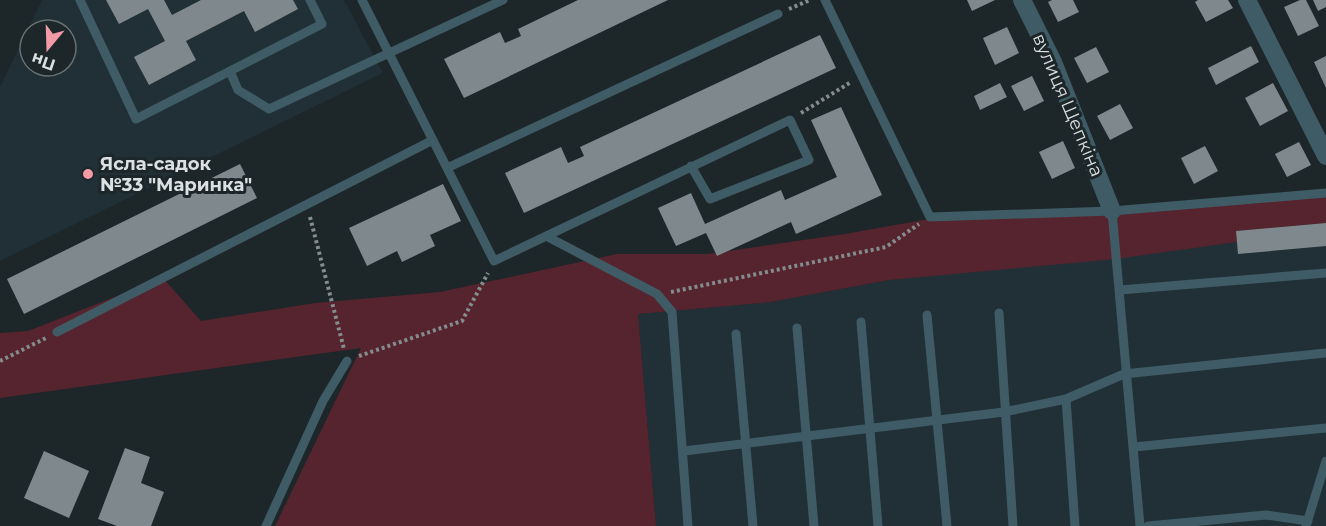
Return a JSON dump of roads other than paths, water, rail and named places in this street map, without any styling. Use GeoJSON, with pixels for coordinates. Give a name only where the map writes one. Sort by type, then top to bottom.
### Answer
{"type":"FeatureCollection","features":[{"type":"Feature","properties":{"kind":"street","name":"вулиця Щепкіна"},"geometry":{"type":"LineString","coordinates":[[1022,0],[1053,62],[1112,212]]}},
{"type":"Feature","properties":{"kind":"street"},"geometry":{"type":"LineString","coordinates":[[1247,0],[1326,156]]}},
{"type":"Feature","properties":{"kind":"lane"},"geometry":{"type":"LineString","coordinates":[[80,0],[136,119],[322,24],[310,0]]}},
{"type":"Feature","properties":{"kind":"lane"},"geometry":{"type":"LineString","coordinates":[[362,0],[494,261],[691,166],[790,120],[809,160],[710,199],[691,166]]}},
{"type":"Feature","properties":{"kind":"lane"},"geometry":{"type":"LineString","coordinates":[[230,71],[238,90],[269,109],[391,54],[502,0]]}},
{"type":"Feature","properties":{"kind":"lane"},"geometry":{"type":"LineString","coordinates":[[825,0],[930,217],[1112,212],[1326,193]]}},
{"type":"Feature","properties":{"kind":"lane"},"geometry":{"type":"LineString","coordinates":[[447,168],[778,14]]}},
{"type":"Feature","properties":{"kind":"lane"},"geometry":{"type":"LineString","coordinates":[[57,332],[433,140]]}},
{"type":"Feature","properties":{"kind":"lane"},"geometry":{"type":"LineString","coordinates":[[1112,212],[1120,290],[1124,374],[1134,447],[1140,526]]}},
{"type":"Feature","properties":{"kind":"lane"},"geometry":{"type":"LineString","coordinates":[[546,236],[657,294],[672,312],[688,526]]}},
{"type":"Feature","properties":{"kind":"lane"},"geometry":{"type":"LineString","coordinates":[[1120,290],[1326,273]]}},
{"type":"Feature","properties":{"kind":"lane"},"geometry":{"type":"LineString","coordinates":[[999,313],[1004,412],[1014,526]]}},
{"type":"Feature","properties":{"kind":"lane"},"geometry":{"type":"LineString","coordinates":[[927,315],[947,526]]}},
{"type":"Feature","properties":{"kind":"lane"},"geometry":{"type":"LineString","coordinates":[[861,322],[878,526]]}},
{"type":"Feature","properties":{"kind":"lane"},"geometry":{"type":"LineString","coordinates":[[797,328],[814,526]]}},
{"type":"Feature","properties":{"kind":"lane"},"geometry":{"type":"LineString","coordinates":[[736,334],[753,526]]}},
{"type":"Feature","properties":{"kind":"lane"},"geometry":{"type":"LineString","coordinates":[[684,451],[1004,412],[1066,399],[1124,374],[1326,353]]}},
{"type":"Feature","properties":{"kind":"lane"},"geometry":{"type":"LineString","coordinates":[[266,526],[323,401],[347,361]]}},
{"type":"Feature","properties":{"kind":"lane"},"geometry":{"type":"LineString","coordinates":[[1066,399],[1075,526]]}},
{"type":"Feature","properties":{"kind":"lane"},"geometry":{"type":"LineString","coordinates":[[1134,447],[1326,428]]}},
{"type":"Feature","properties":{"kind":"lane"},"geometry":{"type":"LineString","coordinates":[[1148,526],[1266,515],[1307,523],[1326,461]]}},
{"type":"Feature","properties":{"kind":"place","name":"Ясла-садок №33 \"Маринка\""},"geometry":{"type":"Point","coordinates":[88,174]}}]}
